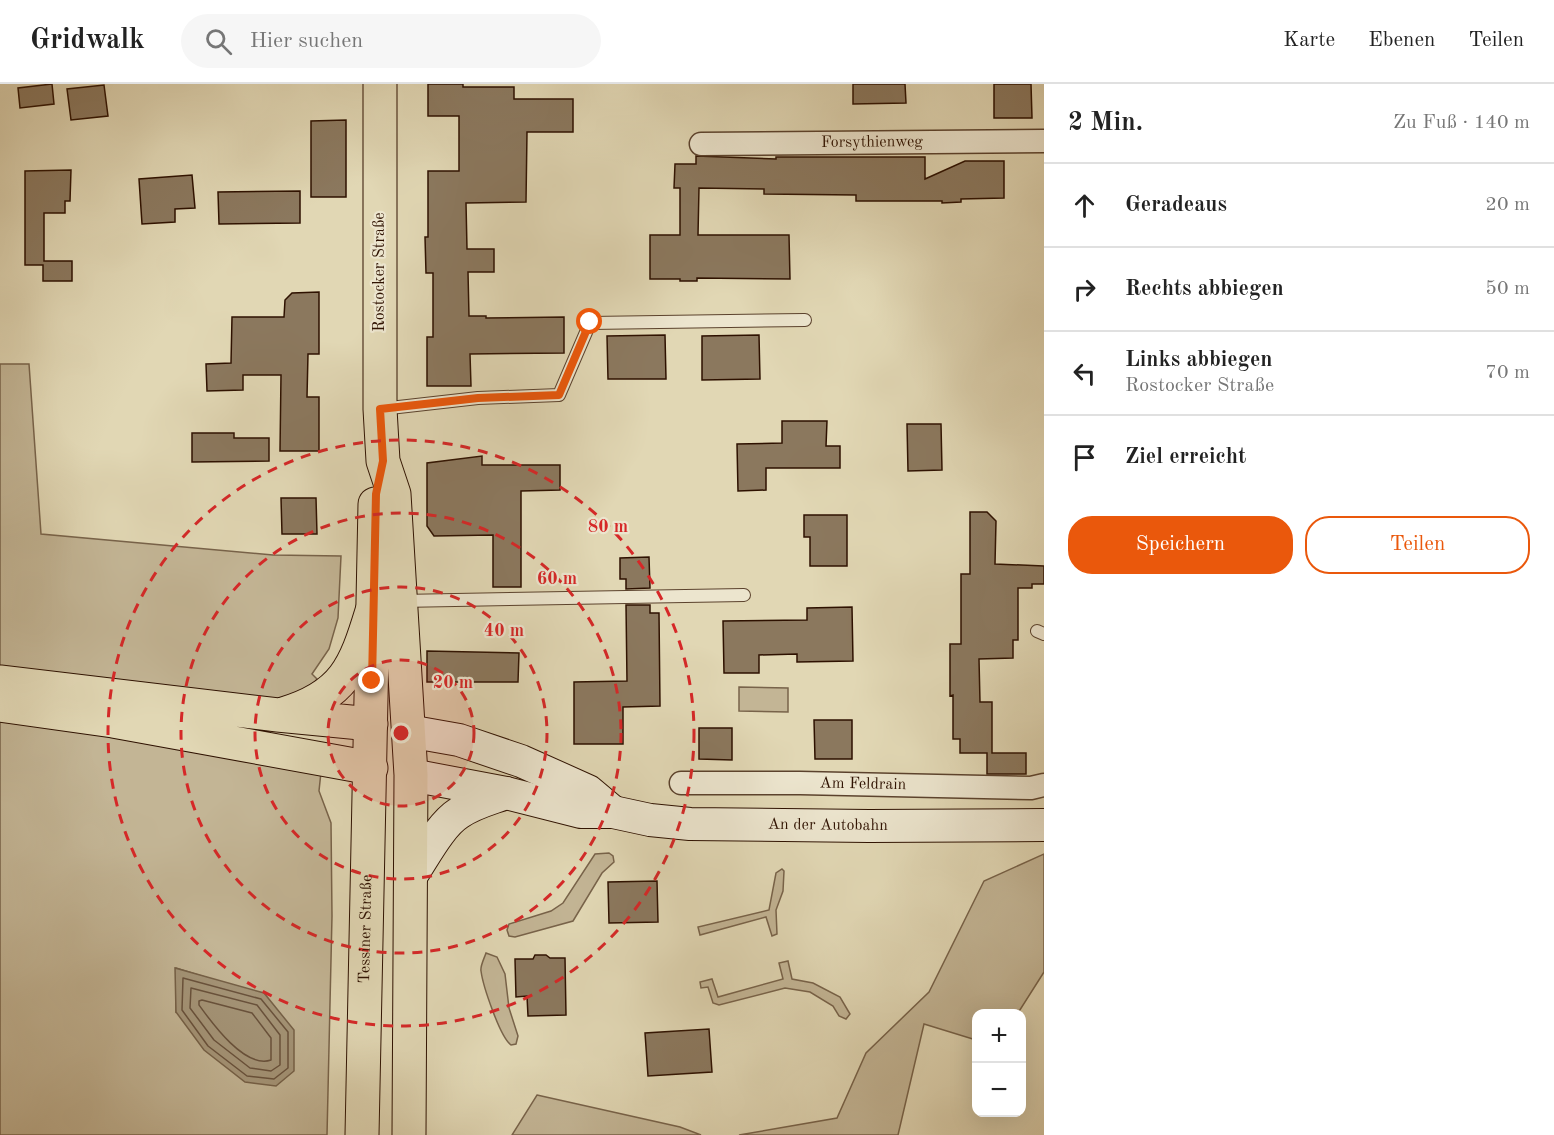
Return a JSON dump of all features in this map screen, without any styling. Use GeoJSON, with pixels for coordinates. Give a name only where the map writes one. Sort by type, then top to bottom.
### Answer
{"type":"FeatureCollection","features":[{"type":"Feature","properties":{"kind":"main road","name":"Rostocker Straße"},"geometry":{"type":"LineString","coordinates":[[380,84],[380,409],[383,461],[376,494],[386,606],[408,732],[411,775]]}},
{"type":"Feature","properties":{"kind":"main road","name":"Rostocker Straße"},"geometry":{"type":"LineString","coordinates":[[371,724],[386,606]]}},
{"type":"Feature","properties":{"kind":"main road"},"geometry":{"type":"LineString","coordinates":[[278,715],[308,706],[344,678],[386,606]]}},
{"type":"Feature","properties":{"kind":"main road"},"geometry":{"type":"LineString","coordinates":[[0,682],[371,724],[408,732]]}},
{"type":"Feature","properties":{"kind":"main road"},"geometry":{"type":"LineString","coordinates":[[0,705],[113,722],[411,775],[409,1135]]}},
{"type":"Feature","properties":{"kind":"main road","name":"Tessiner Straße"},"geometry":{"type":"LineString","coordinates":[[362,1135],[371,724]]}},
{"type":"Feature","properties":{"kind":"street","name":"Forsythienweg"},"geometry":{"type":"LineString","coordinates":[[701,144],[1044,141]]}},
{"type":"Feature","properties":{"kind":"street","name":"An der Autobahn"},"geometry":{"type":"LineString","coordinates":[[408,732],[459,740],[521,761],[588,791],[613,812]]}},
{"type":"Feature","properties":{"kind":"street","name":"An der Autobahn"},"geometry":{"type":"LineString","coordinates":[[411,775],[506,793],[581,812],[613,812],[650,820],[741,826],[1044,825]]}},
{"type":"Feature","properties":{"kind":"street","name":"Am Feldrain"},"geometry":{"type":"LineString","coordinates":[[681,783],[1031,788],[1044,785]]}},
{"type":"Feature","properties":{"kind":"street"},"geometry":{"type":"LineString","coordinates":[[411,876],[446,825],[457,813],[506,793]]}},
{"type":"Feature","properties":{"kind":"lane"},"geometry":{"type":"LineString","coordinates":[[380,409],[478,398],[559,395],[590,322],[805,320]]}},
{"type":"Feature","properties":{"kind":"lane"},"geometry":{"type":"LineString","coordinates":[[386,606],[744,595]]}},
{"type":"Feature","properties":{"kind":"shaded area"},"geometry":{"type":"Polygon","coordinates":[[[0,364],[29,364],[41,534],[273,555],[341,556],[338,618],[329,649],[312,674],[317,679],[310,688],[260,706],[0,674],[0,364]]]}},
{"type":"Feature","properties":{"kind":"shaded area"},"geometry":{"type":"Polygon","coordinates":[[[739,687],[788,688],[788,712],[739,711],[739,687]]]}},
{"type":"Feature","properties":{"kind":"shaded area"},"geometry":{"type":"Polygon","coordinates":[[[0,721],[236,752],[321,772],[319,791],[331,823],[332,916],[327,1135],[0,1135],[0,721]],[[176,968],[176,1012],[230,985],[176,968]]]}},
{"type":"Feature","properties":{"kind":"shaded area"},"geometry":{"type":"Polygon","coordinates":[[[609,853],[613,856],[614,862],[602,873],[573,921],[515,937],[509,936],[507,930],[509,924],[551,911],[563,903],[595,854],[609,853]]]}},
{"type":"Feature","properties":{"kind":"shaded area"},"geometry":{"type":"Polygon","coordinates":[[[1044,854],[1044,972],[1021,1009],[972,1009],[972,1039],[924,1024],[898,1135],[739,1135],[837,1118],[866,1053],[929,992],[984,881],[1044,854]]]}},
{"type":"Feature","properties":{"kind":"shaded area"},"geometry":{"type":"Polygon","coordinates":[[[782,869],[784,871],[783,891],[776,910],[777,934],[772,936],[766,917],[700,935],[698,927],[769,910],[776,873],[782,869]]]}},
{"type":"Feature","properties":{"kind":"shaded area"},"geometry":{"type":"Polygon","coordinates":[[[486,953],[497,957],[505,974],[509,1008],[518,1036],[516,1044],[511,1045],[502,1032],[488,999],[481,969],[486,953]]]}},
{"type":"Feature","properties":{"kind":"shaded area"},"geometry":{"type":"Polygon","coordinates":[[[788,961],[792,979],[813,983],[840,997],[850,1014],[846,1019],[839,1016],[833,1006],[810,992],[785,988],[719,1005],[713,1003],[708,987],[701,988],[700,982],[712,979],[718,997],[783,979],[779,963],[788,961]]]}},
{"type":"Feature","properties":{"kind":"shaded area"},"geometry":{"type":"Polygon","coordinates":[[[537,1095],[680,1127],[701,1135],[512,1135],[537,1095]]]}},
{"type":"Feature","properties":{"kind":"water"},"geometry":{"type":"Polygon","coordinates":[[[175,968],[264,993],[294,1030],[294,1071],[276,1086],[245,1082],[204,1050],[176,1012],[175,968]]]}},
{"type":"Feature","properties":{"kind":"building"},"geometry":{"type":"Polygon","coordinates":[[[52,84],[54,104],[20,108],[18,88],[52,84]]]}},
{"type":"Feature","properties":{"kind":"building"},"geometry":{"type":"Polygon","coordinates":[[[428,84],[514,87],[514,99],[573,99],[573,132],[527,132],[526,202],[466,203],[467,249],[494,249],[494,272],[468,272],[469,316],[486,316],[486,318],[564,317],[564,353],[470,354],[471,386],[427,386],[427,337],[433,337],[433,273],[426,273],[428,171],[459,171],[459,116],[428,116],[428,84]]]}},
{"type":"Feature","properties":{"kind":"building"},"geometry":{"type":"Polygon","coordinates":[[[853,84],[905,84],[906,103],[853,104],[853,84]]]}},
{"type":"Feature","properties":{"kind":"building"},"geometry":{"type":"Polygon","coordinates":[[[994,84],[1031,84],[1032,118],[994,118],[994,84]]]}},
{"type":"Feature","properties":{"kind":"building"},"geometry":{"type":"Polygon","coordinates":[[[104,85],[108,116],[71,120],[67,89],[104,85]]]}},
{"type":"Feature","properties":{"kind":"building"},"geometry":{"type":"Polygon","coordinates":[[[346,120],[346,197],[311,197],[311,121],[346,120]]]}},
{"type":"Feature","properties":{"kind":"building"},"geometry":{"type":"Polygon","coordinates":[[[696,156],[776,159],[776,157],[925,157],[925,179],[965,161],[1004,161],[1004,198],[961,199],[961,202],[942,203],[942,201],[856,201],[856,195],[764,194],[764,189],[699,188],[698,235],[789,235],[790,279],[697,278],[697,281],[680,281],[680,279],[650,279],[650,235],[680,235],[680,188],[674,188],[675,164],[696,164],[696,156]]]}},
{"type":"Feature","properties":{"kind":"building"},"geometry":{"type":"Polygon","coordinates":[[[71,170],[70,201],[65,201],[65,213],[44,213],[44,261],[72,261],[72,281],[43,281],[43,265],[25,265],[25,171],[71,170]]]}},
{"type":"Feature","properties":{"kind":"building"},"geometry":{"type":"Polygon","coordinates":[[[192,175],[195,208],[175,209],[175,222],[142,224],[139,179],[192,175]]]}},
{"type":"Feature","properties":{"kind":"building"},"geometry":{"type":"Polygon","coordinates":[[[300,191],[300,223],[219,224],[218,192],[300,191]]]}},
{"type":"Feature","properties":{"kind":"building"},"geometry":{"type":"Polygon","coordinates":[[[319,292],[319,354],[308,354],[307,397],[319,397],[319,451],[280,451],[281,375],[243,375],[243,390],[207,391],[206,364],[231,363],[232,317],[284,317],[285,300],[292,293],[319,292]]]}},
{"type":"Feature","properties":{"kind":"building"},"geometry":{"type":"Polygon","coordinates":[[[665,335],[666,379],[608,379],[607,336],[665,335]]]}},
{"type":"Feature","properties":{"kind":"building"},"geometry":{"type":"Polygon","coordinates":[[[759,335],[760,379],[702,380],[702,336],[759,335]]]}},
{"type":"Feature","properties":{"kind":"building"},"geometry":{"type":"Polygon","coordinates":[[[782,421],[827,421],[826,446],[840,446],[840,468],[766,468],[766,490],[738,491],[737,444],[782,443],[782,421]]]}},
{"type":"Feature","properties":{"kind":"building"},"geometry":{"type":"Polygon","coordinates":[[[907,424],[941,424],[942,470],[908,471],[907,424]]]}},
{"type":"Feature","properties":{"kind":"building"},"geometry":{"type":"Polygon","coordinates":[[[192,433],[234,433],[234,438],[269,438],[269,461],[192,462],[192,433]]]}},
{"type":"Feature","properties":{"kind":"building"},"geometry":{"type":"Polygon","coordinates":[[[482,456],[482,465],[560,465],[560,490],[521,491],[521,587],[493,587],[493,535],[434,536],[427,526],[427,463],[482,456]]]}},
{"type":"Feature","properties":{"kind":"building"},"geometry":{"type":"Polygon","coordinates":[[[281,498],[316,498],[317,534],[282,534],[281,498]]]}},
{"type":"Feature","properties":{"kind":"building"},"geometry":{"type":"Polygon","coordinates":[[[970,512],[987,512],[996,521],[995,564],[1044,566],[1044,584],[1032,584],[1032,588],[1018,588],[1018,640],[1013,640],[1013,658],[979,659],[980,702],[992,702],[992,753],[1026,753],[1026,774],[987,774],[987,753],[960,753],[960,739],[953,739],[950,644],[961,644],[961,574],[970,574],[970,512]]]}},
{"type":"Feature","properties":{"kind":"building"},"geometry":{"type":"Polygon","coordinates":[[[804,515],[847,515],[847,566],[810,566],[810,537],[804,537],[804,515]]]}},
{"type":"Feature","properties":{"kind":"building"},"geometry":{"type":"Polygon","coordinates":[[[649,557],[650,588],[626,589],[626,579],[620,579],[620,558],[649,557]]]}},
{"type":"Feature","properties":{"kind":"building"},"geometry":{"type":"Polygon","coordinates":[[[626,605],[650,605],[650,613],[659,613],[660,706],[623,707],[623,744],[574,744],[574,682],[627,681],[626,605]]]}},
{"type":"Feature","properties":{"kind":"building"},"geometry":{"type":"Polygon","coordinates":[[[852,607],[853,661],[797,662],[797,654],[759,655],[759,673],[724,673],[723,621],[807,620],[807,608],[852,607]]]}},
{"type":"Feature","properties":{"kind":"building"},"geometry":{"type":"Polygon","coordinates":[[[427,651],[519,653],[518,682],[427,682],[427,651]]]}},
{"type":"Feature","properties":{"kind":"building"},"geometry":{"type":"Polygon","coordinates":[[[814,720],[852,720],[852,759],[815,759],[814,720]]]}},
{"type":"Feature","properties":{"kind":"building"},"geometry":{"type":"Polygon","coordinates":[[[699,728],[732,728],[732,760],[699,759],[699,728]]]}},
{"type":"Feature","properties":{"kind":"building"},"geometry":{"type":"Polygon","coordinates":[[[657,881],[658,922],[609,923],[608,882],[657,881]]]}},
{"type":"Feature","properties":{"kind":"building"},"geometry":{"type":"Polygon","coordinates":[[[535,955],[565,958],[566,1015],[528,1016],[527,996],[516,997],[515,959],[533,959],[535,955]]]}},
{"type":"Feature","properties":{"kind":"building"},"geometry":{"type":"Polygon","coordinates":[[[709,1029],[712,1072],[648,1076],[645,1033],[709,1029]]]}},
{"type":"Feature","properties":{"kind":"route"},"geometry":{"type":"LineString","coordinates":[[372,681],[376,494],[383,461],[380,409],[478,398],[559,395],[590,322]]}}]}
